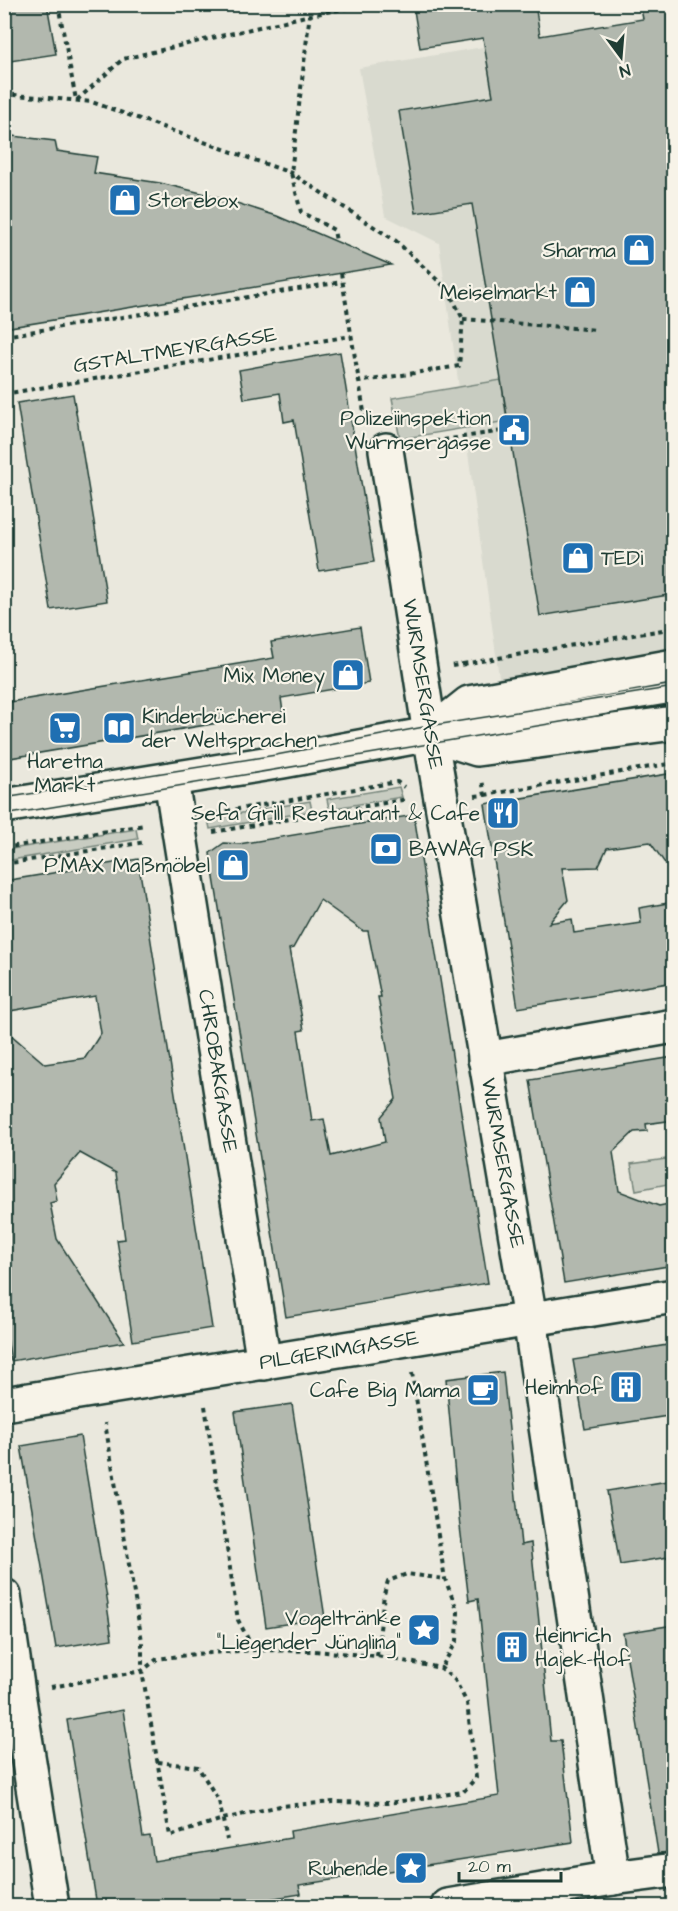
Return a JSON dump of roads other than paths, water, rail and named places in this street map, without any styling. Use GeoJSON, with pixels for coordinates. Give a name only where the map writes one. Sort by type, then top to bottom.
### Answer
{"type":"FeatureCollection","features":[{"type":"Feature","properties":{"kind":"street","name":"WURMSERGASSE"},"geometry":{"type":"LineString","coordinates":[[386,450],[430,734],[530,1319],[613,1878]]}},
{"type":"Feature","properties":{"kind":"street"},"geometry":{"type":"LineString","coordinates":[[430,734],[469,702],[674,666]]}},
{"type":"Feature","properties":{"kind":"street"},"geometry":{"type":"LineString","coordinates":[[4,807],[430,734],[477,749],[674,723]]}},
{"type":"Feature","properties":{"kind":"street","name":"CHROBAKGASSE"},"geometry":{"type":"LineString","coordinates":[[171,780],[264,1363]]}},
{"type":"Feature","properties":{"kind":"street"},"geometry":{"type":"LineString","coordinates":[[485,1059],[674,1026]]}},
{"type":"Feature","properties":{"kind":"street","name":"PILGERIMGASSE"},"geometry":{"type":"LineString","coordinates":[[4,1404],[674,1296]]}},
{"type":"Feature","properties":{"kind":"street"},"geometry":{"type":"LineString","coordinates":[[4,1596],[11,1694],[52,1906]]}},
{"type":"Feature","properties":{"kind":"street"},"geometry":{"type":"LineString","coordinates":[[448,1906],[674,1870]]}},
{"type":"Feature","properties":{"kind":"lane"},"geometry":{"type":"LineString","coordinates":[[430,734],[674,694]]}},
{"type":"Feature","properties":{"kind":"tram line"},"geometry":{"type":"LineString","coordinates":[[4,798],[276,755],[429,726],[674,687]]}},
{"type":"Feature","properties":{"kind":"tram line"},"geometry":{"type":"LineString","coordinates":[[4,815],[674,703]]}},
{"type":"Feature","properties":{"kind":"place","name":"Storebox"},"geometry":{"type":"Point","coordinates":[125,200]}},
{"type":"Feature","properties":{"kind":"place","name":"Sharma"},"geometry":{"type":"Point","coordinates":[639,250]}},
{"type":"Feature","properties":{"kind":"place","name":"Meiselmarkt"},"geometry":{"type":"Point","coordinates":[580,292]}},
{"type":"Feature","properties":{"kind":"place","name":"Polizeiinspektion Wurmsergasse"},"geometry":{"type":"Point","coordinates":[514,430]}},
{"type":"Feature","properties":{"kind":"place","name":"TEDi"},"geometry":{"type":"Point","coordinates":[578,558]}},
{"type":"Feature","properties":{"kind":"place","name":"Mix Money"},"geometry":{"type":"Point","coordinates":[348,675]}},
{"type":"Feature","properties":{"kind":"place","name":"Haretna Markt"},"geometry":{"type":"Point","coordinates":[65,728]}},
{"type":"Feature","properties":{"kind":"place","name":"Kinderbücherei der Weltsprachen"},"geometry":{"type":"Point","coordinates":[119,728]}},
{"type":"Feature","properties":{"kind":"place","name":"Sefa Grill Restaurant & Cafe"},"geometry":{"type":"Point","coordinates":[503,813]}},
{"type":"Feature","properties":{"kind":"place","name":"BAWAG PSK"},"geometry":{"type":"Point","coordinates":[386,849]}},
{"type":"Feature","properties":{"kind":"place","name":"P.MAX Maßmöbel"},"geometry":{"type":"Point","coordinates":[233,865]}},
{"type":"Feature","properties":{"kind":"place","name":"Heimhof"},"geometry":{"type":"Point","coordinates":[626,1387]}},
{"type":"Feature","properties":{"kind":"place","name":"Cafe Big Mama"},"geometry":{"type":"Point","coordinates":[483,1390]}},
{"type":"Feature","properties":{"kind":"place","name":"Vogeltränke \"Liegender Jüngling\""},"geometry":{"type":"Point","coordinates":[424,1630]}},
{"type":"Feature","properties":{"kind":"place","name":"Heinrich Hajek-Hof"},"geometry":{"type":"Point","coordinates":[512,1647]}},
{"type":"Feature","properties":{"kind":"place","name":"Ruhende"},"geometry":{"type":"Point","coordinates":[411,1868]}}]}
